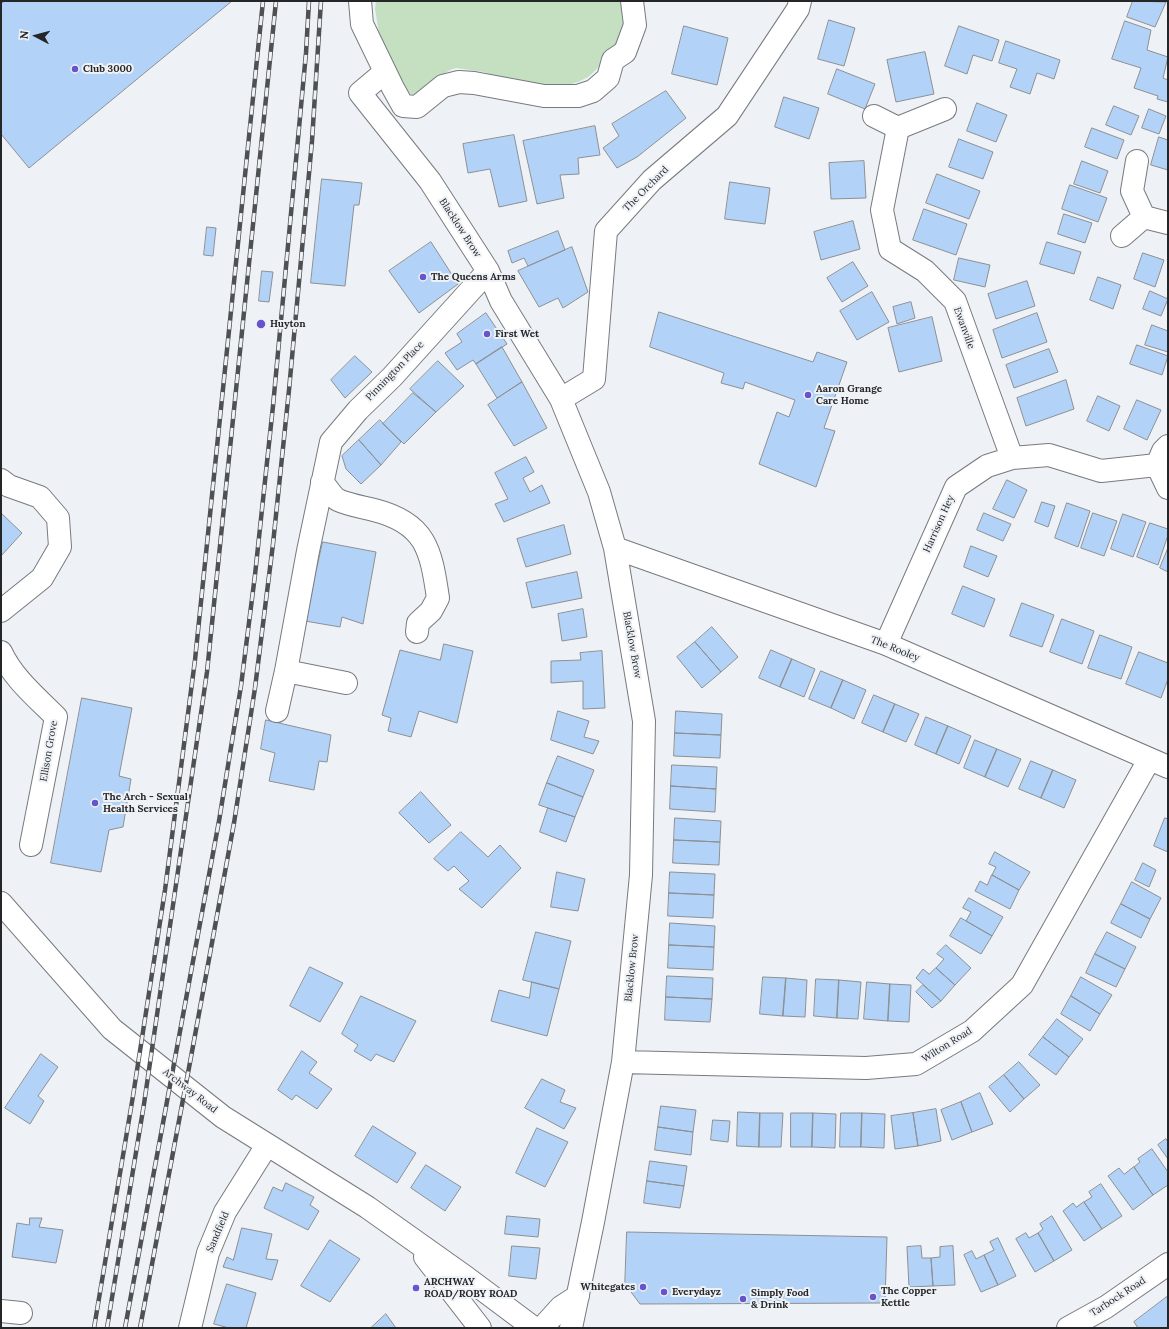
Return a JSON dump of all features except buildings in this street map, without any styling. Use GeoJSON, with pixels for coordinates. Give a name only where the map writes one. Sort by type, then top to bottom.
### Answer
{"type":"FeatureCollection","features":[{"type":"Feature","properties":{"kind":"street"},"geometry":{"type":"LineString","coordinates":[[360,1],[362,24],[403,106],[417,107],[443,86],[459,82],[474,83],[533,94],[556,96],[578,96],[593,91],[608,78],[613,60],[625,52],[635,25],[632,1]]}},
{"type":"Feature","properties":{"kind":"street","name":"The Orchard"},"geometry":{"type":"LineString","coordinates":[[561,399],[594,379],[606,231],[652,180],[727,116],[798,9],[800,1]]}},
{"type":"Feature","properties":{"kind":"street","name":"Blacklow Brow"},"geometry":{"type":"LineString","coordinates":[[385,72],[360,93],[430,181],[488,271],[501,301],[561,399],[599,492],[615,548],[644,721],[641,875],[623,1062],[571,1328]]}},
{"type":"Feature","properties":{"kind":"street"},"geometry":{"type":"LineString","coordinates":[[874,116],[898,128],[945,109]]}},
{"type":"Feature","properties":{"kind":"street","name":"Ewanville"},"geometry":{"type":"LineString","coordinates":[[898,128],[882,210],[890,249],[925,271],[955,301],[1012,458]]}},
{"type":"Feature","properties":{"kind":"street"},"geometry":{"type":"LineString","coordinates":[[1137,161],[1132,191],[1144,216],[1168,223]]}},
{"type":"Feature","properties":{"kind":"street"},"geometry":{"type":"LineString","coordinates":[[1122,236],[1144,216]]}},
{"type":"Feature","properties":{"kind":"street","name":"Pinnington Place"},"geometry":{"type":"LineString","coordinates":[[277,711],[331,442],[358,410],[392,377],[488,271]]}},
{"type":"Feature","properties":{"kind":"street"},"geometry":{"type":"LineString","coordinates":[[1168,446],[1163,451],[1157,465],[1168,488]]}},
{"type":"Feature","properties":{"kind":"street","name":"Harrison Hey"},"geometry":{"type":"LineString","coordinates":[[886,644],[956,487],[987,466],[1012,458],[1049,455],[1101,471],[1157,465]]}},
{"type":"Feature","properties":{"kind":"street"},"geometry":{"type":"LineString","coordinates":[[1,480],[9,486],[40,497],[58,518],[60,546],[42,578],[1,611]]}},
{"type":"Feature","properties":{"kind":"street"},"geometry":{"type":"LineString","coordinates":[[322,482],[337,499],[396,517],[415,530],[421,538],[428,551],[434,568],[438,598],[430,611],[418,622],[417,632]]}},
{"type":"Feature","properties":{"kind":"street","name":"The Rooley"},"geometry":{"type":"LineString","coordinates":[[615,548],[886,644],[1158,764]]}},
{"type":"Feature","properties":{"kind":"street","name":"Ellison Grove"},"geometry":{"type":"LineString","coordinates":[[1,652],[22,684],[56,717],[32,844]]}},
{"type":"Feature","properties":{"kind":"street"},"geometry":{"type":"LineString","coordinates":[[286,671],[346,683]]}},
{"type":"Feature","properties":{"kind":"street","name":"Wilton Road"},"geometry":{"type":"LineString","coordinates":[[623,1062],[866,1068],[916,1064],[972,1032],[1022,985],[1158,764]]}},
{"type":"Feature","properties":{"kind":"street","name":"Archway Road"},"geometry":{"type":"LineString","coordinates":[[1,904],[112,1029],[223,1117],[367,1207],[534,1328]]}},
{"type":"Feature","properties":{"kind":"street","name":"Sandfield"},"geometry":{"type":"LineString","coordinates":[[190,1328],[208,1253],[225,1212],[267,1145]]}},
{"type":"Feature","properties":{"kind":"street","name":"Archway Road"},"geometry":{"type":"LineString","coordinates":[[412,1240],[480,1328]]}},
{"type":"Feature","properties":{"kind":"street","name":"Tarbock Road"},"geometry":{"type":"LineString","coordinates":[[1068,1328],[1106,1306],[1168,1264]]}},
{"type":"Feature","properties":{"kind":"street"},"geometry":{"type":"LineString","coordinates":[[542,1328],[561,1307],[578,1296]]}},
{"type":"Feature","properties":{"kind":"green space"},"geometry":{"type":"Polygon","coordinates":[[[376,1],[620,1],[626,16],[619,42],[597,69],[588,77],[578,82],[556,88],[507,80],[484,72],[456,68],[437,78],[415,95],[411,94],[400,83],[380,40],[375,9],[376,1]]]}},
{"type":"Feature","properties":{"kind":"railway"},"geometry":{"type":"LineString","coordinates":[[94,1328],[133,1096],[165,890],[195,660],[263,1]]}},
{"type":"Feature","properties":{"kind":"railway"},"geometry":{"type":"LineString","coordinates":[[107,1328],[144,1104],[207,672],[276,1]]}},
{"type":"Feature","properties":{"kind":"railway"},"geometry":{"type":"LineString","coordinates":[[125,1328],[219,821],[241,686],[255,575],[273,406],[306,53],[309,1]]}},
{"type":"Feature","properties":{"kind":"railway"},"geometry":{"type":"LineString","coordinates":[[140,1328],[234,823],[255,688],[273,544],[289,390],[312,141],[321,1]]}},
{"type":"Feature","properties":{"kind":"place","name":"Club 3000"},"geometry":{"type":"Point","coordinates":[75,69]}},
{"type":"Feature","properties":{"kind":"place","name":"The Queens Arms"},"geometry":{"type":"Point","coordinates":[423,277]}},
{"type":"Feature","properties":{"kind":"place","name":"Huyton"},"geometry":{"type":"Point","coordinates":[261,324]}},
{"type":"Feature","properties":{"kind":"place","name":"First Wet"},"geometry":{"type":"Point","coordinates":[487,334]}},
{"type":"Feature","properties":{"kind":"place","name":"Aaron Grange Care Home"},"geometry":{"type":"Point","coordinates":[808,395]}},
{"type":"Feature","properties":{"kind":"place","name":"The Arch - Sexual Health Services"},"geometry":{"type":"Point","coordinates":[95,803]}},
{"type":"Feature","properties":{"kind":"place","name":"Whitegates"},"geometry":{"type":"Point","coordinates":[643,1287]}},
{"type":"Feature","properties":{"kind":"place","name":"ARCHWAY ROAD/ROBY ROAD"},"geometry":{"type":"Point","coordinates":[416,1288]}},
{"type":"Feature","properties":{"kind":"place","name":"Everydayz"},"geometry":{"type":"Point","coordinates":[664,1292]}},
{"type":"Feature","properties":{"kind":"place","name":"The Copper Kettle"},"geometry":{"type":"Point","coordinates":[873,1297]}},
{"type":"Feature","properties":{"kind":"place","name":"Simply Food & Drink"},"geometry":{"type":"Point","coordinates":[743,1299]}}]}
